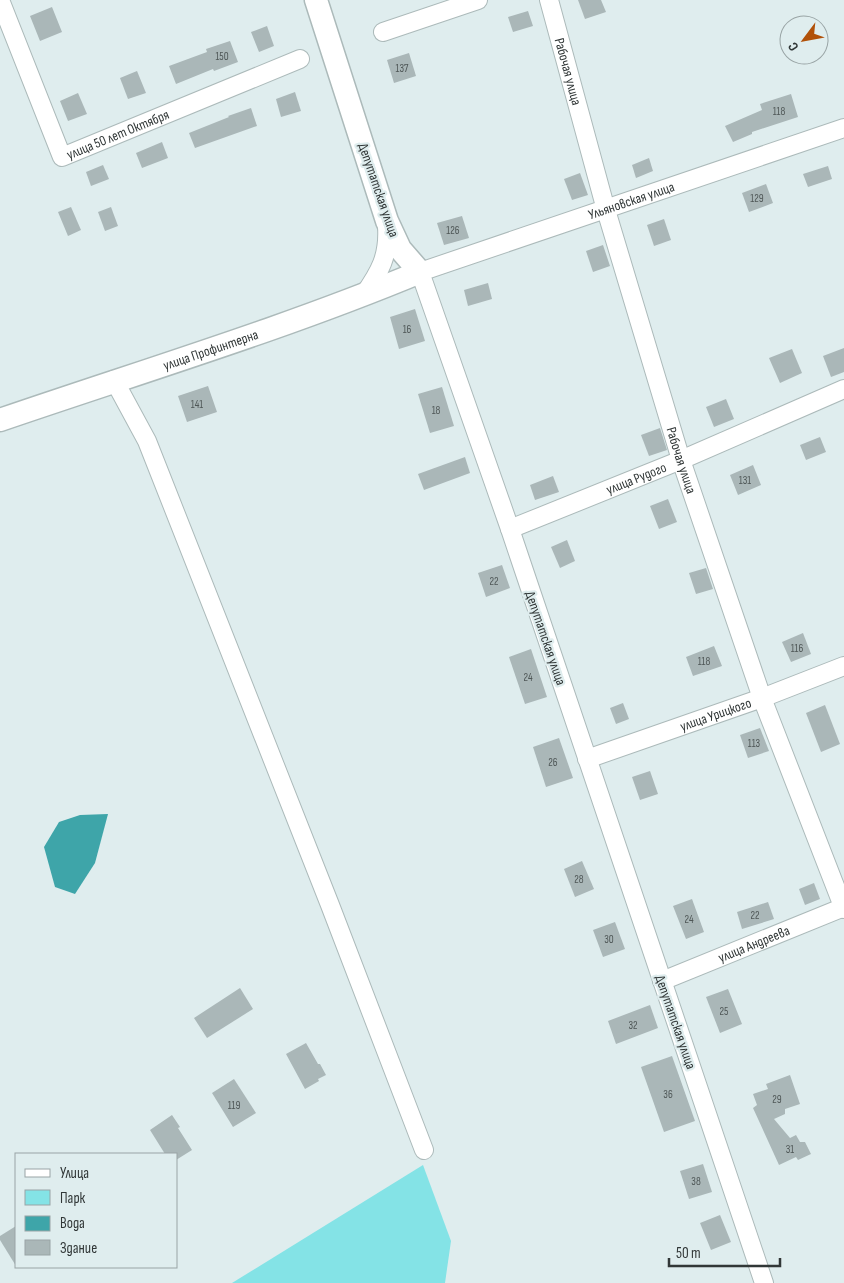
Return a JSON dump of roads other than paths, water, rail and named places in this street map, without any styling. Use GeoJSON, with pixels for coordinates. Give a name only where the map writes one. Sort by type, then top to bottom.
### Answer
{"type":"FeatureCollection","features":[{"type":"Feature","properties":{"kind":"main road","name":"Депутатская улица"},"geometry":{"type":"LineString","coordinates":[[316,0],[387,221],[400,250],[420,272]]}},
{"type":"Feature","properties":{"kind":"main road","name":"улица Профинтерна"},"geometry":{"type":"LineString","coordinates":[[0,420],[114,380],[258,334],[363,296],[420,272]]}},
{"type":"Feature","properties":{"kind":"street","name":"улица 50 лет Октября"},"geometry":{"type":"LineString","coordinates":[[0,0],[62,157],[300,59]]}},
{"type":"Feature","properties":{"kind":"street"},"geometry":{"type":"LineString","coordinates":[[383,32],[478,0]]}},
{"type":"Feature","properties":{"kind":"street","name":"Рабочая улица"},"geometry":{"type":"LineString","coordinates":[[549,0],[606,210],[682,460],[762,698],[844,908]]}},
{"type":"Feature","properties":{"kind":"street","name":"Ульяновская улица"},"geometry":{"type":"LineString","coordinates":[[420,272],[844,128]]}},
{"type":"Feature","properties":{"kind":"street"},"geometry":{"type":"LineString","coordinates":[[363,296],[376,277],[384,260],[388,244],[387,221]]}},
{"type":"Feature","properties":{"kind":"street","name":"Депутатская улица"},"geometry":{"type":"LineString","coordinates":[[420,272],[510,530],[764,1283]]}},
{"type":"Feature","properties":{"kind":"street"},"geometry":{"type":"LineString","coordinates":[[114,380],[147,442],[330,905],[424,1150]]}},
{"type":"Feature","properties":{"kind":"street","name":"улица Рудого"},"geometry":{"type":"LineString","coordinates":[[510,530],[682,460],[844,389]]}},
{"type":"Feature","properties":{"kind":"street","name":"улица Урицкого"},"geometry":{"type":"LineString","coordinates":[[587,759],[762,698],[844,666]]}},
{"type":"Feature","properties":{"kind":"street","name":"улица Андреева"},"geometry":{"type":"LineString","coordinates":[[662,981],[844,908]]}},
{"type":"Feature","properties":{"kind":"water"},"geometry":{"type":"Polygon","coordinates":[[[108,814],[95,863],[75,894],[55,887],[44,847],[59,822],[80,815],[108,814]]]}}]}
